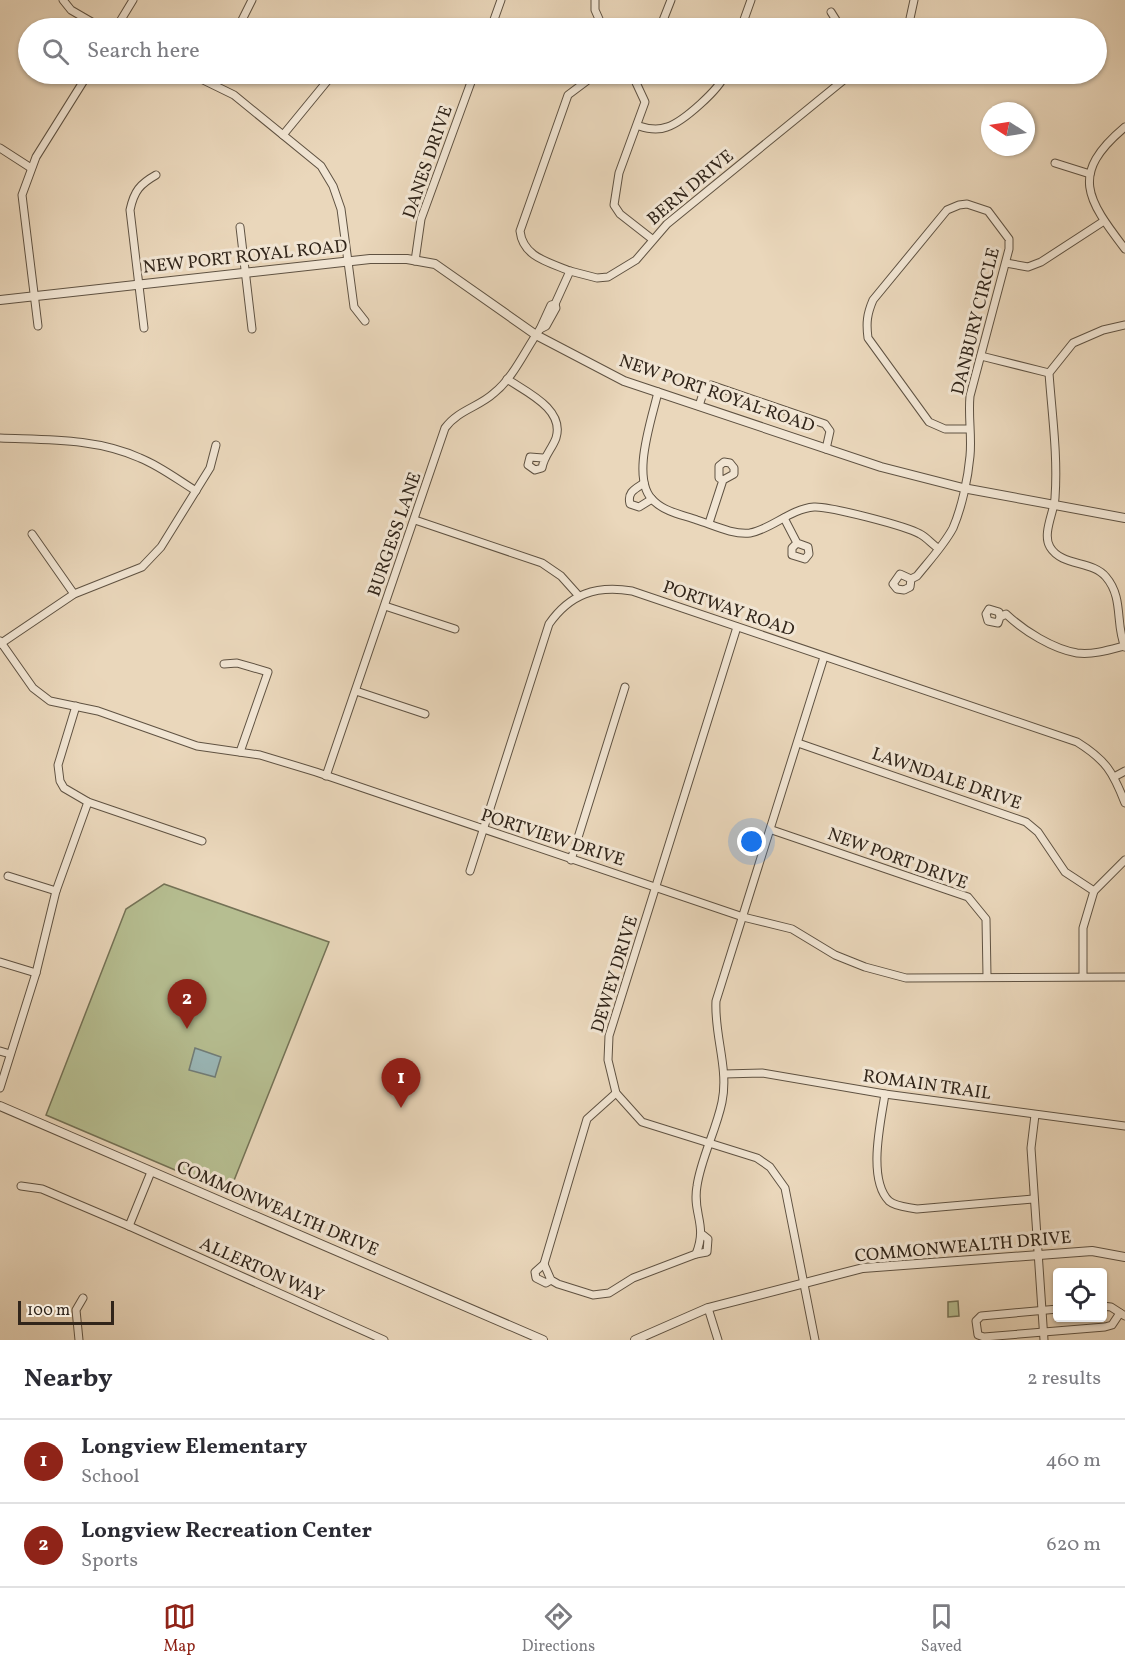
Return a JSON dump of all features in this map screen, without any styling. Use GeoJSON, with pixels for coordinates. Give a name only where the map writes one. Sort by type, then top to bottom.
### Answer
{"type":"FeatureCollection","features":[{"type":"Feature","properties":{"kind":"street"},"geometry":{"type":"LineString","coordinates":[[63,0],[71,10],[85,18]]}},
{"type":"Feature","properties":{"kind":"street"},"geometry":{"type":"LineString","coordinates":[[122,18],[133,0]]}},
{"type":"Feature","properties":{"kind":"street"},"geometry":{"type":"LineString","coordinates":[[243,18],[252,0]]}},
{"type":"Feature","properties":{"kind":"street"},"geometry":{"type":"LineString","coordinates":[[495,18],[501,0]]}},
{"type":"Feature","properties":{"kind":"street"},"geometry":{"type":"LineString","coordinates":[[595,0],[595,10],[599,18]]}},
{"type":"Feature","properties":{"kind":"street"},"geometry":{"type":"LineString","coordinates":[[664,18],[671,0]]}},
{"type":"Feature","properties":{"kind":"street"},"geometry":{"type":"LineString","coordinates":[[745,18],[751,0]]}},
{"type":"Feature","properties":{"kind":"street"},"geometry":{"type":"LineString","coordinates":[[910,18],[914,0]]}},
{"type":"Feature","properties":{"kind":"street"},"geometry":{"type":"LineString","coordinates":[[831,12],[835,18]]}},
{"type":"Feature","properties":{"kind":"street"},"geometry":{"type":"LineString","coordinates":[[38,326],[22,195],[31,168],[82,84]]}},
{"type":"Feature","properties":{"kind":"street"},"geometry":{"type":"LineString","coordinates":[[213,84],[234,95],[321,166],[333,186],[341,209],[354,307],[365,321]]}},
{"type":"Feature","properties":{"kind":"street"},"geometry":{"type":"LineString","coordinates":[[283,135],[325,84]]}},
{"type":"Feature","properties":{"kind":"street","name":"DANES DRIVE"},"geometry":{"type":"LineString","coordinates":[[415,261],[421,219],[469,84]]}},
{"type":"Feature","properties":{"kind":"street","name":"BERN DRIVE"},"geometry":{"type":"LineString","coordinates":[[583,84],[568,95],[520,231],[527,250],[570,271],[597,278],[608,277],[636,260],[652,238],[839,84]]}},
{"type":"Feature","properties":{"kind":"street"},"geometry":{"type":"LineString","coordinates":[[637,84],[645,102],[639,126],[619,173],[614,205],[620,214],[652,238]]}},
{"type":"Feature","properties":{"kind":"street"},"geometry":{"type":"LineString","coordinates":[[639,126],[651,129],[668,127],[718,88],[720,84]]}},
{"type":"Feature","properties":{"kind":"street"},"geometry":{"type":"LineString","coordinates":[[1125,128],[1103,146],[1092,164],[1090,174],[1092,195],[1104,221],[1125,249]]}},
{"type":"Feature","properties":{"kind":"street"},"geometry":{"type":"LineString","coordinates":[[0,148],[31,168]]}},
{"type":"Feature","properties":{"kind":"street"},"geometry":{"type":"LineString","coordinates":[[1055,163],[1090,174]]}},
{"type":"Feature","properties":{"kind":"street"},"geometry":{"type":"LineString","coordinates":[[144,328],[130,210],[133,195],[140,184],[156,175]]}},
{"type":"Feature","properties":{"kind":"street","name":"DANBURY CIRCLE"},"geometry":{"type":"LineString","coordinates":[[911,579],[917,576],[952,529],[970,455],[970,396],[1006,263],[1009,239],[1005,230],[988,211],[967,204],[947,210],[873,300],[867,314],[868,338],[929,422],[945,429],[969,429]]}},
{"type":"Feature","properties":{"kind":"street"},"geometry":{"type":"LineString","coordinates":[[1006,263],[1028,267],[1041,262],[1104,221]]}},
{"type":"Feature","properties":{"kind":"street"},"geometry":{"type":"LineString","coordinates":[[240,227],[252,329]]}},
{"type":"Feature","properties":{"kind":"street","name":"NEW PORT ROYAL ROAD"},"geometry":{"type":"LineString","coordinates":[[0,300],[349,261],[415,261],[435,264],[457,277],[485,301],[624,381],[881,467],[963,488],[1125,518]]}},
{"type":"Feature","properties":{"kind":"street"},"geometry":{"type":"LineString","coordinates":[[538,332],[551,305],[555,304],[570,271]]}},
{"type":"Feature","properties":{"kind":"street"},"geometry":{"type":"LineString","coordinates":[[1000,617],[1006,614],[1033,634],[1078,653],[1125,647],[1121,636],[1118,600],[1105,575],[1095,569],[1059,557],[1050,547],[1047,536],[1055,505],[1057,472],[1049,373],[1073,343],[1103,330],[1125,325]]}},
{"type":"Feature","properties":{"kind":"street","name":"BURGESS LANE"},"geometry":{"type":"LineString","coordinates":[[326,776],[446,428],[457,415],[494,394],[507,379],[538,332]]}},
{"type":"Feature","properties":{"kind":"street"},"geometry":{"type":"LineString","coordinates":[[981,356],[1049,373]]}},
{"type":"Feature","properties":{"kind":"street"},"geometry":{"type":"LineString","coordinates":[[507,379],[545,405],[556,421],[556,437],[543,458]]}},
{"type":"Feature","properties":{"kind":"street"},"geometry":{"type":"LineString","coordinates":[[699,406],[704,390],[711,385],[825,424],[830,431],[826,449]]}},
{"type":"Feature","properties":{"kind":"street"},"geometry":{"type":"LineString","coordinates":[[658,393],[643,464],[644,483],[652,499],[672,512],[739,533],[752,533],[812,507],[828,507],[920,533],[938,548]]}},
{"type":"Feature","properties":{"kind":"street"},"geometry":{"type":"LineString","coordinates":[[0,438],[88,442],[110,447],[142,458],[196,491]]}},
{"type":"Feature","properties":{"kind":"street"},"geometry":{"type":"LineString","coordinates":[[0,642],[74,594],[142,567],[161,547],[210,468],[216,445]]}},
{"type":"Feature","properties":{"kind":"street"},"geometry":{"type":"LineString","coordinates":[[709,523],[723,480]]}},
{"type":"Feature","properties":{"kind":"street"},"geometry":{"type":"LineString","coordinates":[[644,483],[631,491],[628,498],[630,504],[639,507],[652,499]]}},
{"type":"Feature","properties":{"kind":"street"},"geometry":{"type":"LineString","coordinates":[[784,518],[797,543]]}},
{"type":"Feature","properties":{"kind":"street"},"geometry":{"type":"LineString","coordinates":[[415,520],[542,563],[561,576],[578,595],[561,607],[549,624],[470,872]]}},
{"type":"Feature","properties":{"kind":"street"},"geometry":{"type":"LineString","coordinates":[[32,534],[74,594]]}},
{"type":"Feature","properties":{"kind":"street","name":"PORTWAY ROAD"},"geometry":{"type":"LineString","coordinates":[[578,595],[616,588],[632,591],[1077,742],[1096,754],[1114,777],[1125,803]]}},
{"type":"Feature","properties":{"kind":"street"},"geometry":{"type":"LineString","coordinates":[[385,606],[455,629]]}},
{"type":"Feature","properties":{"kind":"street","name":"DEWEY DRIVE"},"geometry":{"type":"LineString","coordinates":[[737,627],[609,1036],[608,1060],[616,1093],[642,1122],[757,1158],[770,1167],[785,1188],[815,1340]]}},
{"type":"Feature","properties":{"kind":"street","name":"PORTVIEW DRIVE"},"geometry":{"type":"LineString","coordinates":[[0,642],[40,696],[50,701],[98,711],[196,746],[260,755],[326,776],[483,831],[743,917],[792,929],[835,955],[864,967],[906,978],[1125,977]]}},
{"type":"Feature","properties":{"kind":"street"},"geometry":{"type":"LineString","coordinates":[[544,1264],[551,1280],[593,1295],[609,1293],[633,1278],[696,1254],[703,1235],[696,1205],[697,1187],[722,1102],[724,1074],[715,1017],[716,1001],[772,830],[824,657]]}},
{"type":"Feature","properties":{"kind":"street"},"geometry":{"type":"LineString","coordinates":[[224,664],[237,663],[268,672],[240,752]]}},
{"type":"Feature","properties":{"kind":"street"},"geometry":{"type":"LineString","coordinates":[[571,860],[625,687]]}},
{"type":"Feature","properties":{"kind":"street"},"geometry":{"type":"LineString","coordinates":[[356,691],[425,714]]}},
{"type":"Feature","properties":{"kind":"street"},"geometry":{"type":"LineString","coordinates":[[76,706],[58,773],[60,781],[70,794],[202,842]]}},
{"type":"Feature","properties":{"kind":"street","name":"LAWNDALE DRIVE"},"geometry":{"type":"LineString","coordinates":[[798,743],[1026,822],[1038,832],[1065,872],[1094,891]]}},
{"type":"Feature","properties":{"kind":"street"},"geometry":{"type":"LineString","coordinates":[[1114,777],[1125,771]]}},
{"type":"Feature","properties":{"kind":"street"},"geometry":{"type":"LineString","coordinates":[[0,1088],[36,973],[56,891],[88,802]]}},
{"type":"Feature","properties":{"kind":"street","name":"NEW PORT DRIVE"},"geometry":{"type":"LineString","coordinates":[[772,830],[968,897],[986,919],[987,976]]}},
{"type":"Feature","properties":{"kind":"street"},"geometry":{"type":"LineString","coordinates":[[1083,976],[1083,928],[1094,891],[1125,860]]}},
{"type":"Feature","properties":{"kind":"street"},"geometry":{"type":"LineString","coordinates":[[8,876],[56,891]]}},
{"type":"Feature","properties":{"kind":"street"},"geometry":{"type":"LineString","coordinates":[[0,962],[36,973]]}},
{"type":"Feature","properties":{"kind":"street"},"geometry":{"type":"LineString","coordinates":[[0,1051],[10,1054]]}},
{"type":"Feature","properties":{"kind":"street","name":"ROMAIN TRAIL"},"geometry":{"type":"LineString","coordinates":[[724,1074],[762,1073],[885,1094],[1125,1126]]}},
{"type":"Feature","properties":{"kind":"street"},"geometry":{"type":"LineString","coordinates":[[551,1280],[546,1283],[536,1278],[535,1272],[544,1264],[587,1119],[616,1093]]}},
{"type":"Feature","properties":{"kind":"street"},"geometry":{"type":"LineString","coordinates":[[885,1094],[877,1152],[880,1184],[889,1201],[899,1206],[916,1209],[1034,1199]]}},
{"type":"Feature","properties":{"kind":"street","name":"COMMONWEALTH DRIVE"},"geometry":{"type":"LineString","coordinates":[[0,1106],[543,1340]]}},
{"type":"Feature","properties":{"kind":"street"},"geometry":{"type":"LineString","coordinates":[[1035,1115],[1031,1148],[1044,1336]]}},
{"type":"Feature","properties":{"kind":"street"},"geometry":{"type":"LineString","coordinates":[[129,1226],[151,1172]]}},
{"type":"Feature","properties":{"kind":"street","name":"ALLERTON WAY"},"geometry":{"type":"LineString","coordinates":[[21,1186],[42,1189],[384,1340]]}},
{"type":"Feature","properties":{"kind":"street","name":"COMMONWEALTH DRIVE"},"geometry":{"type":"LineString","coordinates":[[635,1340],[708,1308],[863,1268],[1092,1251],[1125,1257]]}},
{"type":"Feature","properties":{"kind":"street"},"geometry":{"type":"LineString","coordinates":[[79,1340],[76,1310],[83,1298]]}},
{"type":"Feature","properties":{"kind":"street"},"geometry":{"type":"LineString","coordinates":[[1053,1309],[981,1316],[976,1321],[976,1330],[978,1335],[984,1337],[1044,1336],[1105,1327],[1112,1325],[1122,1315],[1107,1307]]}},
{"type":"Feature","properties":{"kind":"street"},"geometry":{"type":"LineString","coordinates":[[708,1308],[718,1340]]}},
{"type":"Feature","properties":{"kind":"green space"},"geometry":{"type":"Polygon","coordinates":[[[164,884],[329,942],[229,1193],[46,1115],[126,909],[164,884]]]}},
{"type":"Feature","properties":{"kind":"green space"},"geometry":{"type":"Polygon","coordinates":[[[958,1301],[959,1316],[948,1317],[948,1302],[958,1301]]]}},
{"type":"Feature","properties":{"kind":"water"},"geometry":{"type":"Polygon","coordinates":[[[195,1048],[221,1057],[215,1077],[189,1070],[195,1048]]]}},
{"type":"Feature","properties":{"kind":"place","name":"Longview Recreation Center"},"geometry":{"type":"Point","coordinates":[187,1029]}},
{"type":"Feature","properties":{"kind":"place","name":"Longview Elementary"},"geometry":{"type":"Point","coordinates":[401,1108]}}]}
